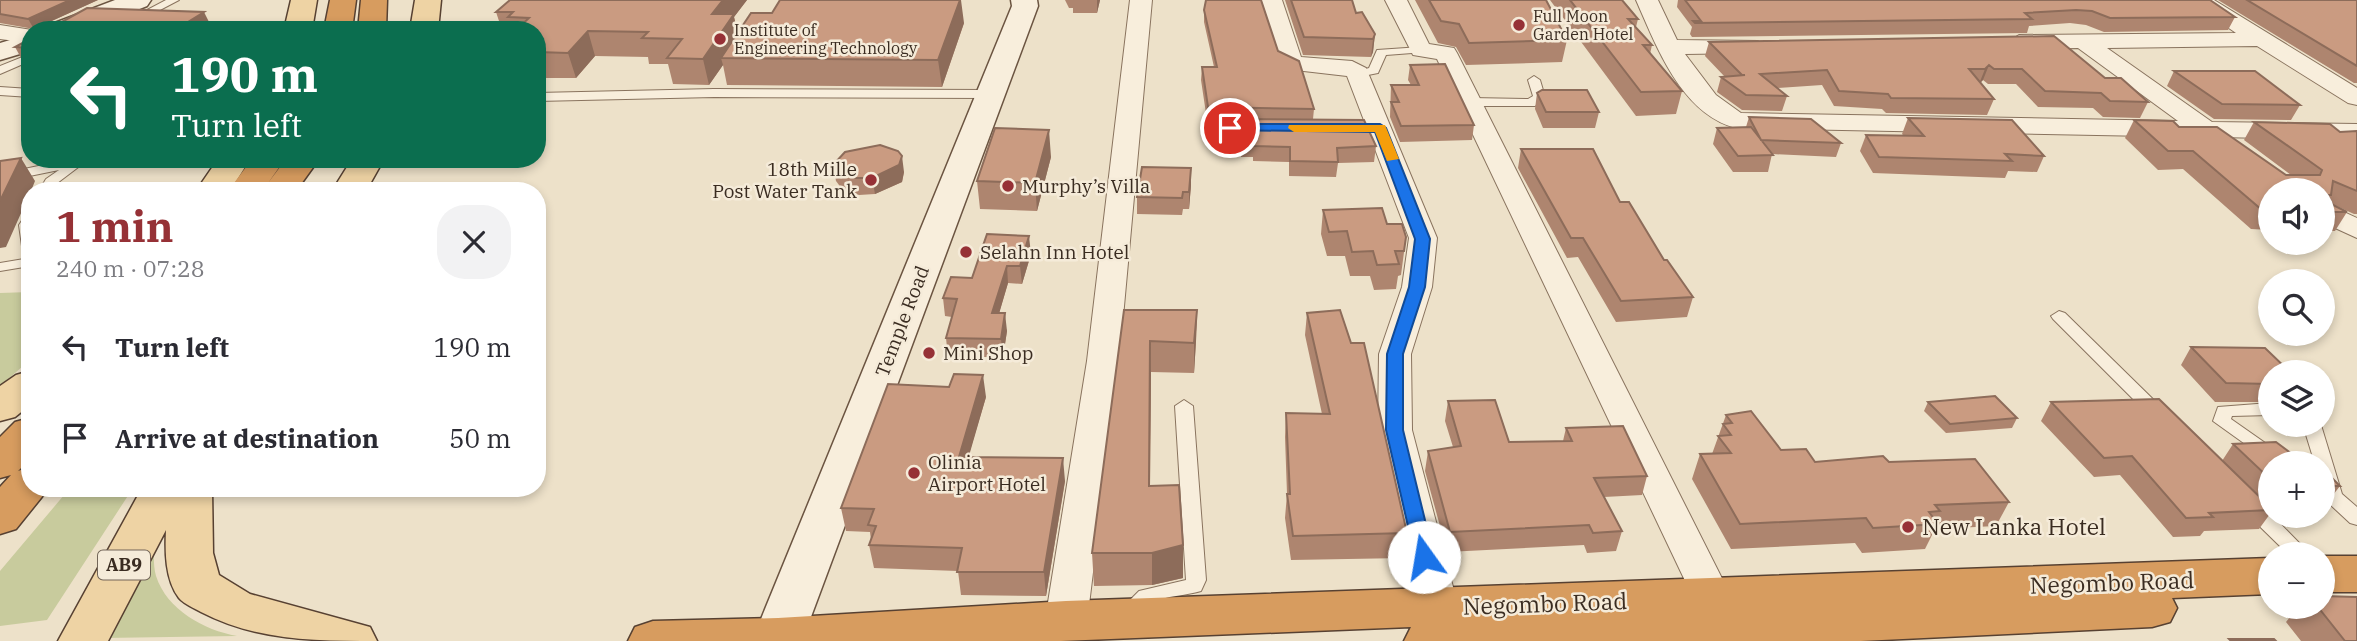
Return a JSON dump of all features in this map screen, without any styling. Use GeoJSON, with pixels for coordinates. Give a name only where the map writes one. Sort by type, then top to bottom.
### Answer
{"type":"FeatureCollection","features":[{"type":"Feature","properties":{"kind":"highway"},"geometry":{"type":"LineString","coordinates":[[340,21],[343,0]]}},
{"type":"Feature","properties":{"kind":"highway"},"geometry":{"type":"LineString","coordinates":[[373,21],[374,0]]}},
{"type":"Feature","properties":{"kind":"highway"},"geometry":{"type":"LineString","coordinates":[[0,463],[21,441]]}},
{"type":"Feature","properties":{"kind":"highway"},"geometry":{"type":"LineString","coordinates":[[0,517],[21,493]]}},
{"type":"Feature","properties":{"kind":"highway"},"geometry":{"type":"LineString","coordinates":[[2335,574],[2357,574]]}},
{"type":"Feature","properties":{"kind":"highway","name":"Negombo Road"},"geometry":{"type":"LineString","coordinates":[[1706,624],[2258,577]]}},
{"type":"Feature","properties":{"kind":"highway"},"geometry":{"type":"LineString","coordinates":[[2335,599],[2357,598]]}},
{"type":"Feature","properties":{"kind":"highway","name":"Negombo Road"},"geometry":{"type":"LineString","coordinates":[[653,641],[777,640],[1120,619],[1437,630],[1706,624],[2258,602]]}},
{"type":"Feature","properties":{"kind":"main road"},"geometry":{"type":"LineString","coordinates":[[300,21],[304,0]]}},
{"type":"Feature","properties":{"kind":"main road"},"geometry":{"type":"LineString","coordinates":[[425,21],[428,0]]}},
{"type":"Feature","properties":{"kind":"main road"},"geometry":{"type":"LineString","coordinates":[[0,407],[21,391]]}},
{"type":"Feature","properties":{"kind":"main road","name":"AB9"},"geometry":{"type":"LineString","coordinates":[[83,641],[160,497]]}},
{"type":"Feature","properties":{"kind":"main road"},"geometry":{"type":"LineString","coordinates":[[189,497],[189,553],[197,586],[236,610],[352,641]]}},
{"type":"Feature","properties":{"kind":"street","name":"Temple Road"},"geometry":{"type":"LineString","coordinates":[[777,640],[1025,6],[1024,0]]}},
{"type":"Feature","properties":{"kind":"street"},"geometry":{"type":"LineString","coordinates":[[1066,621],[1103,361],[1141,0]]}},
{"type":"Feature","properties":{"kind":"street"},"geometry":{"type":"LineString","coordinates":[[1271,0],[1288,57],[1295,64],[1352,68],[1358,73],[1373,128],[1423,239],[1417,287],[1395,354],[1395,430],[1437,630]]}},
{"type":"Feature","properties":{"kind":"street"},"geometry":{"type":"LineString","coordinates":[[1396,0],[1420,50],[1446,53],[1471,102],[1706,624]]}},
{"type":"Feature","properties":{"kind":"street"},"geometry":{"type":"LineString","coordinates":[[1647,0],[1667,47],[1718,114],[1736,120],[2357,132]]}},
{"type":"Feature","properties":{"kind":"street"},"geometry":{"type":"LineString","coordinates":[[2199,0],[2357,98]]}},
{"type":"Feature","properties":{"kind":"street"},"geometry":{"type":"LineString","coordinates":[[100,21],[133,13]]}},
{"type":"Feature","properties":{"kind":"street"},"geometry":{"type":"LineString","coordinates":[[0,32],[21,35]]}},
{"type":"Feature","properties":{"kind":"street"},"geometry":{"type":"LineString","coordinates":[[2002,42],[2262,39]]}},
{"type":"Feature","properties":{"kind":"street"},"geometry":{"type":"LineString","coordinates":[[2083,41],[2240,153]]}},
{"type":"Feature","properties":{"kind":"street"},"geometry":{"type":"LineString","coordinates":[[0,52],[21,45]]}},
{"type":"Feature","properties":{"kind":"street"},"geometry":{"type":"LineString","coordinates":[[1667,47],[1774,45]]}},
{"type":"Feature","properties":{"kind":"street"},"geometry":{"type":"LineString","coordinates":[[2335,217],[2357,229]]}},
{"type":"Feature","properties":{"kind":"lane"},"geometry":{"type":"LineString","coordinates":[[133,13],[174,0]]}},
{"type":"Feature","properties":{"kind":"lane"},"geometry":{"type":"LineString","coordinates":[[133,13],[156,21]]}},
{"type":"Feature","properties":{"kind":"lane"},"geometry":{"type":"LineString","coordinates":[[1358,73],[1374,71],[1381,52],[1420,50]]}},
{"type":"Feature","properties":{"kind":"lane"},"geometry":{"type":"LineString","coordinates":[[0,70],[21,61]]}},
{"type":"Feature","properties":{"kind":"lane"},"geometry":{"type":"LineString","coordinates":[[1471,102],[1531,103],[1539,97],[1534,80]]}},
{"type":"Feature","properties":{"kind":"lane"},"geometry":{"type":"LineString","coordinates":[[714,93],[722,81]]}},
{"type":"Feature","properties":{"kind":"lane"},"geometry":{"type":"LineString","coordinates":[[0,91],[21,92]]}},
{"type":"Feature","properties":{"kind":"lane"},"geometry":{"type":"LineString","coordinates":[[546,97],[714,93],[990,94]]}},
{"type":"Feature","properties":{"kind":"lane"},"geometry":{"type":"LineString","coordinates":[[1230,128],[1271,128]]}},
{"type":"Feature","properties":{"kind":"lane"},"geometry":{"type":"LineString","coordinates":[[0,178],[48,168]]}},
{"type":"Feature","properties":{"kind":"lane"},"geometry":{"type":"LineString","coordinates":[[51,182],[72,168]]}},
{"type":"Feature","properties":{"kind":"lane"},"geometry":{"type":"LineString","coordinates":[[0,267],[21,264]]}},
{"type":"Feature","properties":{"kind":"lane"},"geometry":{"type":"LineString","coordinates":[[2059,316],[2173,429]]}},
{"type":"Feature","properties":{"kind":"lane"},"geometry":{"type":"LineString","coordinates":[[1120,619],[1146,596],[1194,586],[1196,580],[1184,406]]}},
{"type":"Feature","properties":{"kind":"lane"},"geometry":{"type":"LineString","coordinates":[[2258,410],[2224,411],[2222,421],[2267,451]]}},
{"type":"Feature","properties":{"kind":"lane"},"geometry":{"type":"LineString","coordinates":[[2237,491],[2288,542]]}},
{"type":"Feature","properties":{"kind":"lane"},"geometry":{"type":"LineString","coordinates":[[2335,497],[2357,517]]}},
{"type":"Feature","properties":{"kind":"green space"},"geometry":{"type":"Polygon","coordinates":[[[21,292],[21,368],[0,386],[0,293],[21,292]]]}},
{"type":"Feature","properties":{"kind":"green space"},"geometry":{"type":"Polygon","coordinates":[[[62,497],[127,497],[47,620],[0,626],[0,571],[62,497]]]}},
{"type":"Feature","properties":{"kind":"green space"},"geometry":{"type":"Polygon","coordinates":[[[154,543],[156,576],[169,599],[188,617],[212,629],[237,636],[103,638],[154,543]]]}},
{"type":"Feature","properties":{"kind":"building"},"geometry":{"type":"Polygon","coordinates":[[[0,0],[70,0],[28,19],[0,14],[0,0]]]}},
{"type":"Feature","properties":{"kind":"building"},"geometry":{"type":"Polygon","coordinates":[[[510,0],[723,0],[712,14],[734,14],[703,59],[667,58],[682,39],[642,38],[648,32],[588,31],[568,53],[546,52],[546,21],[526,21],[529,18],[508,17],[513,12],[496,12],[510,0]]]}},
{"type":"Feature","properties":{"kind":"building"},"geometry":{"type":"Polygon","coordinates":[[[780,0],[960,0],[938,60],[721,58],[751,13],[772,13],[780,0]]]}},
{"type":"Feature","properties":{"kind":"building"},"geometry":{"type":"Polygon","coordinates":[[[1206,0],[1261,0],[1278,51],[1299,61],[1314,109],[1208,107],[1202,67],[1217,67],[1204,10],[1206,0]]]}},
{"type":"Feature","properties":{"kind":"building"},"geometry":{"type":"Polygon","coordinates":[[[1291,0],[1352,0],[1356,13],[1362,12],[1375,34],[1373,39],[1304,37],[1291,0]]]}},
{"type":"Feature","properties":{"kind":"building"},"geometry":{"type":"Polygon","coordinates":[[[1429,0],[1546,0],[1567,40],[1469,43],[1459,24],[1441,21],[1429,0]]]}},
{"type":"Feature","properties":{"kind":"building"},"geometry":{"type":"Polygon","coordinates":[[[1570,0],[1622,0],[1638,19],[1628,19],[1652,45],[1643,45],[1682,91],[1641,92],[1570,0]]]}},
{"type":"Feature","properties":{"kind":"building"},"geometry":{"type":"Polygon","coordinates":[[[1685,0],[2210,0],[2235,17],[2110,18],[2092,11],[2076,10],[2025,13],[2032,19],[1695,23],[1693,21],[1701,21],[1685,0]]]}},
{"type":"Feature","properties":{"kind":"building"},"geometry":{"type":"Polygon","coordinates":[[[2247,0],[2357,0],[2357,66],[2247,0]]]}},
{"type":"Feature","properties":{"kind":"building"},"geometry":{"type":"Polygon","coordinates":[[[87,8],[204,12],[190,21],[63,21],[87,8]]]}},
{"type":"Feature","properties":{"kind":"building"},"geometry":{"type":"Polygon","coordinates":[[[2054,36],[2105,78],[2121,78],[2148,102],[2110,101],[2101,93],[2045,91],[2022,69],[1994,69],[1989,65],[1985,69],[1969,69],[1994,99],[1891,98],[1888,94],[1839,91],[1827,70],[1760,74],[1787,96],[1746,95],[1721,77],[1745,75],[1709,42],[2054,36]]]}},
{"type":"Feature","properties":{"kind":"building"},"geometry":{"type":"Polygon","coordinates":[[[1445,64],[1474,125],[1401,126],[1391,102],[1399,102],[1391,85],[1419,85],[1410,65],[1445,64]]]}},
{"type":"Feature","properties":{"kind":"building"},"geometry":{"type":"Polygon","coordinates":[[[2174,71],[2255,71],[2300,105],[2222,104],[2174,71]]]}},
{"type":"Feature","properties":{"kind":"building"},"geometry":{"type":"Polygon","coordinates":[[[1542,90],[1587,90],[1599,112],[1546,112],[1537,93],[1542,90]]]}},
{"type":"Feature","properties":{"kind":"building"},"geometry":{"type":"Polygon","coordinates":[[[1749,117],[1811,119],[1841,143],[1761,140],[1749,117]]]}},
{"type":"Feature","properties":{"kind":"building"},"geometry":{"type":"Polygon","coordinates":[[[1908,118],[2012,120],[2044,156],[2005,154],[2012,161],[1879,157],[1866,135],[1924,136],[1908,118]]]}},
{"type":"Feature","properties":{"kind":"building"},"geometry":{"type":"Polygon","coordinates":[[[1241,119],[1364,120],[1376,146],[1337,148],[1338,162],[1290,161],[1290,147],[1254,146],[1254,142],[1241,142],[1241,119]]]}},
{"type":"Feature","properties":{"kind":"building"},"geometry":{"type":"Polygon","coordinates":[[[2134,120],[2173,121],[2179,127],[2217,127],[2286,175],[2320,175],[2322,170],[2254,122],[2330,124],[2340,132],[2357,131],[2357,191],[2335,182],[2335,178],[2258,178],[2258,207],[2193,151],[2168,151],[2134,120]]]}},
{"type":"Feature","properties":{"kind":"building"},"geometry":{"type":"Polygon","coordinates":[[[1751,127],[1773,155],[1738,156],[1717,128],[1751,127]]]}},
{"type":"Feature","properties":{"kind":"building"},"geometry":{"type":"Polygon","coordinates":[[[995,128],[1049,130],[1035,183],[977,181],[995,128]]]}},
{"type":"Feature","properties":{"kind":"building"},"geometry":{"type":"Polygon","coordinates":[[[880,145],[898,151],[902,156],[899,165],[872,178],[856,178],[839,172],[833,165],[845,152],[880,145]]]}},
{"type":"Feature","properties":{"kind":"building"},"geometry":{"type":"Polygon","coordinates":[[[1521,149],[1593,149],[1620,202],[1629,202],[1664,260],[1667,260],[1693,297],[1621,301],[1583,238],[1571,238],[1521,149]]]}},
{"type":"Feature","properties":{"kind":"building"},"geometry":{"type":"Polygon","coordinates":[[[21,158],[0,201],[0,161],[21,158]]]}},
{"type":"Feature","properties":{"kind":"building"},"geometry":{"type":"Polygon","coordinates":[[[1142,167],[1191,168],[1189,192],[1183,192],[1182,198],[1137,197],[1142,167]]]}},
{"type":"Feature","properties":{"kind":"building"},"geometry":{"type":"Polygon","coordinates":[[[2335,206],[2347,212],[2335,212],[2335,206]]]}},
{"type":"Feature","properties":{"kind":"building"},"geometry":{"type":"Polygon","coordinates":[[[1382,208],[1387,224],[1402,224],[1406,237],[1404,251],[1395,251],[1399,264],[1377,265],[1373,251],[1352,252],[1347,231],[1329,232],[1323,210],[1382,208]]]}},
{"type":"Feature","properties":{"kind":"building"},"geometry":{"type":"Polygon","coordinates":[[[987,234],[1029,236],[1020,266],[1007,266],[992,313],[1005,313],[1001,339],[946,338],[957,299],[943,298],[951,277],[972,278],[987,234]]]}},
{"type":"Feature","properties":{"kind":"building"},"geometry":{"type":"Polygon","coordinates":[[[1124,310],[1197,310],[1194,343],[1150,341],[1149,486],[1179,485],[1183,545],[1152,553],[1092,553],[1124,310]]]}},
{"type":"Feature","properties":{"kind":"building"},"geometry":{"type":"Polygon","coordinates":[[[1340,310],[1351,343],[1364,343],[1407,533],[1293,536],[1287,494],[1290,494],[1286,413],[1330,414],[1307,313],[1340,310]]]}},
{"type":"Feature","properties":{"kind":"building"},"geometry":{"type":"Polygon","coordinates":[[[2191,347],[2265,348],[2277,360],[2258,360],[2258,384],[2226,383],[2191,347]]]}},
{"type":"Feature","properties":{"kind":"building"},"geometry":{"type":"Polygon","coordinates":[[[954,374],[983,375],[959,457],[1063,458],[1044,572],[957,572],[962,548],[869,545],[876,526],[868,525],[874,509],[841,508],[888,384],[949,387],[954,374]]]}},
{"type":"Feature","properties":{"kind":"building"},"geometry":{"type":"Polygon","coordinates":[[[1995,396],[2017,418],[1950,424],[1928,402],[1995,396]]]}},
{"type":"Feature","properties":{"kind":"building"},"geometry":{"type":"Polygon","coordinates":[[[2159,399],[2258,495],[2258,511],[2209,513],[2213,517],[2186,518],[2132,456],[2104,458],[2051,402],[2159,399]]]}},
{"type":"Feature","properties":{"kind":"building"},"geometry":{"type":"Polygon","coordinates":[[[1495,400],[1509,442],[1572,441],[1566,428],[1623,426],[1647,476],[1594,478],[1622,531],[1593,533],[1589,525],[1450,532],[1428,451],[1461,446],[1448,401],[1495,400]]]}},
{"type":"Feature","properties":{"kind":"building"},"geometry":{"type":"Polygon","coordinates":[[[1751,411],[1781,450],[1806,449],[1815,462],[1883,456],[1889,462],[1975,459],[2009,502],[1935,505],[1940,511],[1929,512],[1938,524],[1873,528],[1866,518],[1740,524],[1700,454],[1731,453],[1718,436],[1731,435],[1723,424],[1732,423],[1726,415],[1751,411]]]}},
{"type":"Feature","properties":{"kind":"building"},"geometry":{"type":"Polygon","coordinates":[[[2276,442],[2288,451],[2258,451],[2258,468],[2233,444],[2276,442]]]}},
{"type":"Feature","properties":{"kind":"building"},"geometry":{"type":"Polygon","coordinates":[[[2335,596],[2357,597],[2357,641],[2345,641],[2328,619],[2335,619],[2335,596]]]}},
{"type":"Feature","properties":{"kind":"building"},"geometry":{"type":"Polygon","coordinates":[[[2229,639],[2274,639],[2276,641],[2231,641],[2229,639]]]}},
{"type":"Feature","properties":{"kind":"slow traffic"},"geometry":{"type":"LineString","coordinates":[[1294,128],[1380,128],[1392,159]]}},
{"type":"Feature","properties":{"kind":"place","name":"Full Moon Garden Hotel"},"geometry":{"type":"Point","coordinates":[1519,25]}},
{"type":"Feature","properties":{"kind":"place","name":"Institute of Engineering Technology"},"geometry":{"type":"Point","coordinates":[720,39]}},
{"type":"Feature","properties":{"kind":"place","name":"18th Mille Post Water Tank"},"geometry":{"type":"Point","coordinates":[871,180]}},
{"type":"Feature","properties":{"kind":"place","name":"Murphy’s Villa"},"geometry":{"type":"Point","coordinates":[1008,186]}},
{"type":"Feature","properties":{"kind":"place","name":"Selahn Inn Hotel"},"geometry":{"type":"Point","coordinates":[966,252]}},
{"type":"Feature","properties":{"kind":"place","name":"Mini Shop"},"geometry":{"type":"Point","coordinates":[929,353]}},
{"type":"Feature","properties":{"kind":"place","name":"Olinia Airport Hotel"},"geometry":{"type":"Point","coordinates":[914,473]}},
{"type":"Feature","properties":{"kind":"place","name":"New Lanka Hotel"},"geometry":{"type":"Point","coordinates":[1908,527]}},
{"type":"Feature","properties":{"kind":"route"},"geometry":{"type":"LineString","coordinates":[[1230,128],[1380,128],[1423,239],[1417,287],[1395,354],[1395,430],[1424,557]]}}]}
